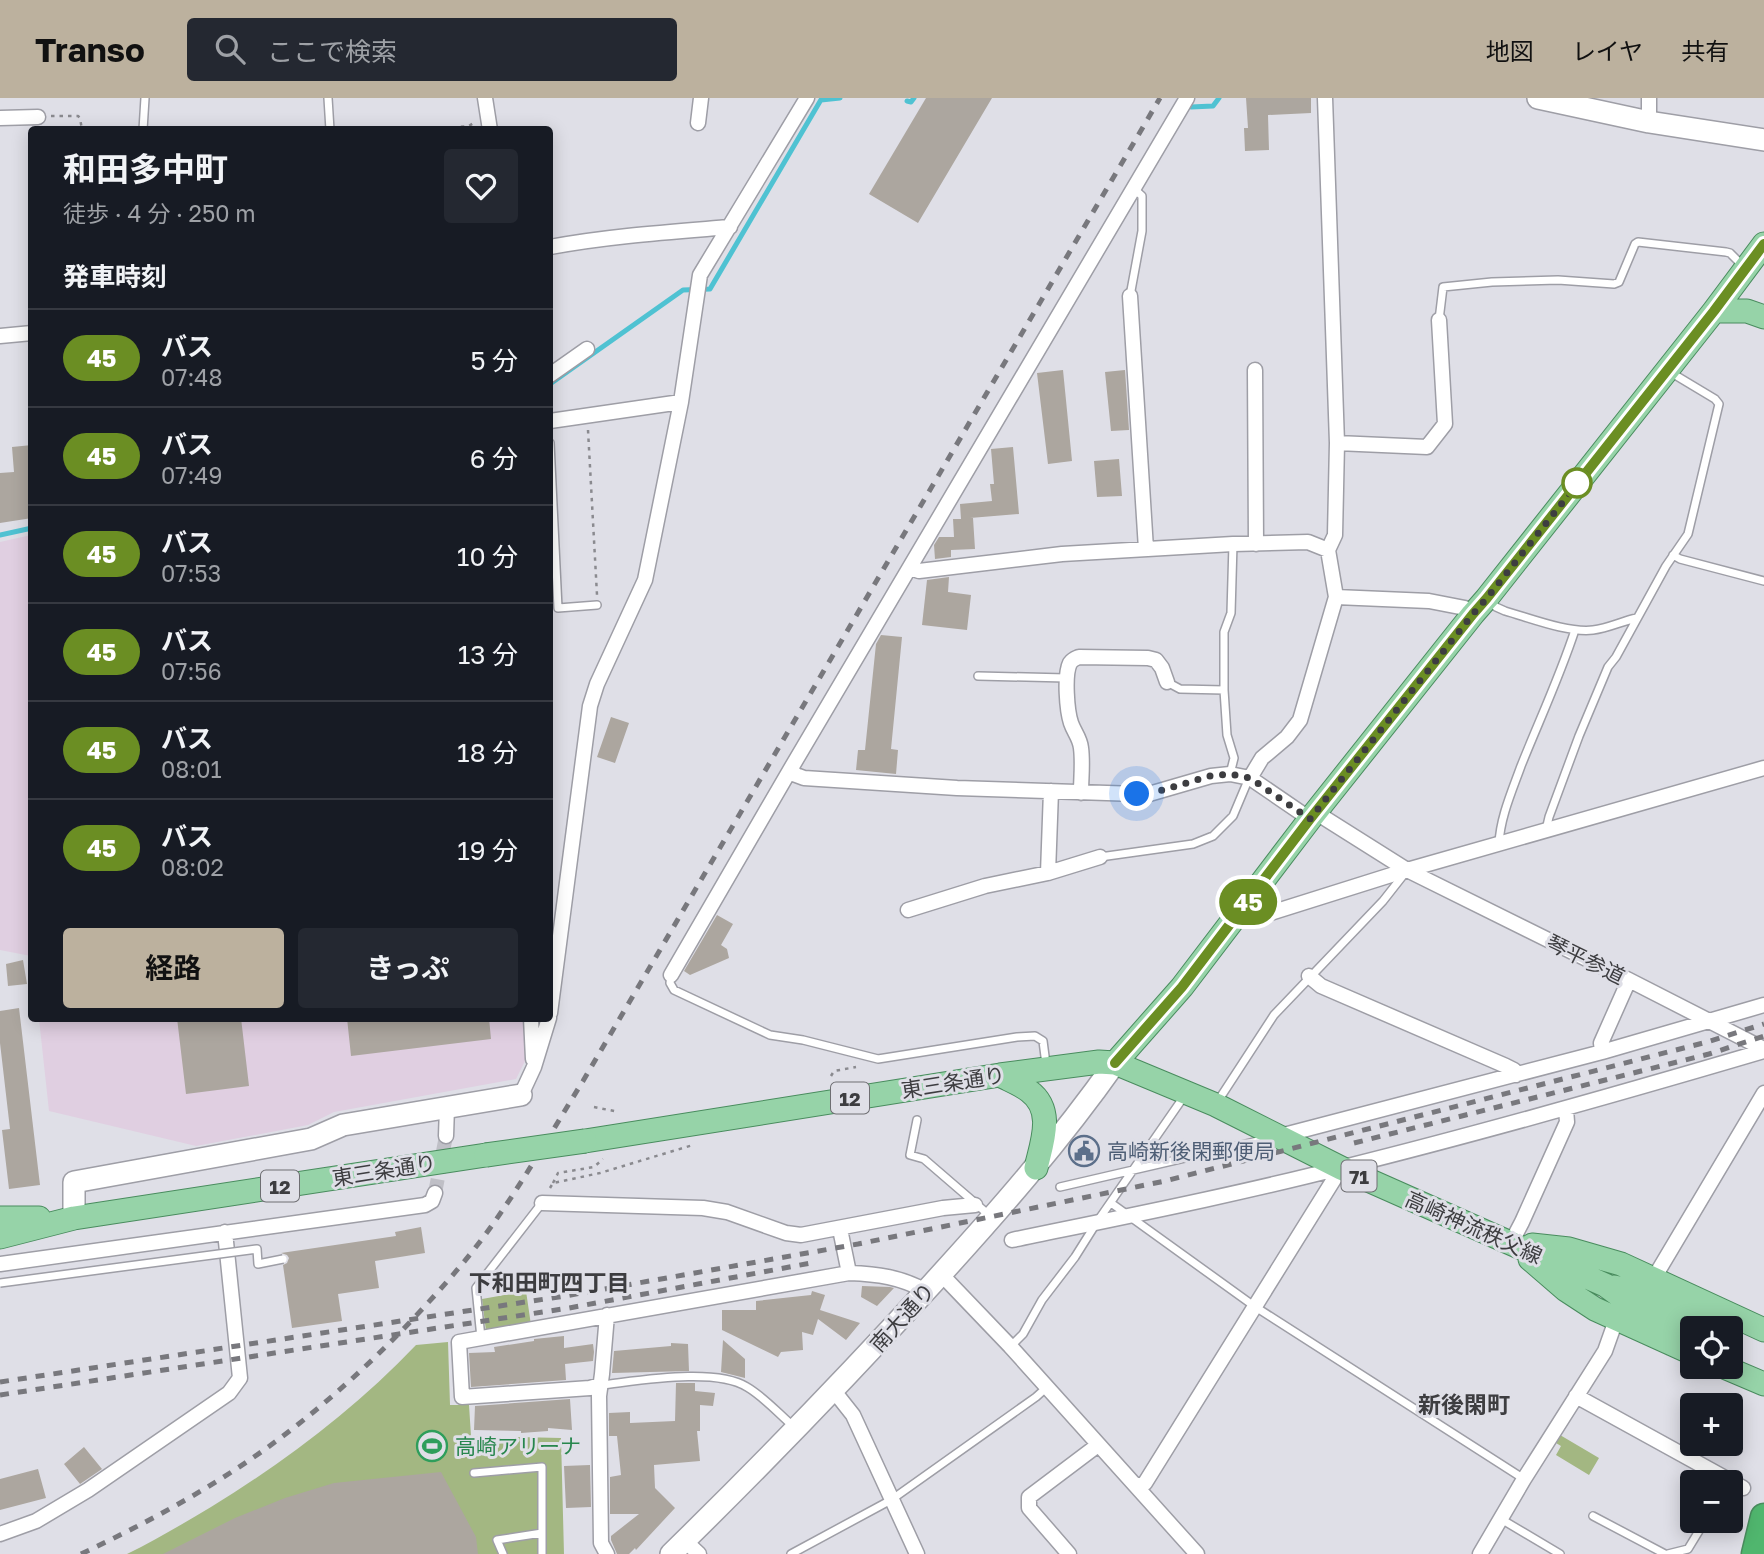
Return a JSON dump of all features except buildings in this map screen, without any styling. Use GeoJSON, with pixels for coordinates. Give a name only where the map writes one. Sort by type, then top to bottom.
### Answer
{"type":"FeatureCollection","features":[{"type":"Feature","properties":{"kind":"highway"},"geometry":{"type":"LineString","coordinates":[[1755,1554],[1764,1517]]}},
{"type":"Feature","properties":{"kind":"main road"},"geometry":{"type":"LineString","coordinates":[[1115,1063],[1182,987],[1312,815],[1714,311],[1764,244]]}},
{"type":"Feature","properties":{"kind":"main road"},"geometry":{"type":"LineString","coordinates":[[1714,311],[1747,311],[1764,317]]}},
{"type":"Feature","properties":{"kind":"main road","name":"東三条通り"},"geometry":{"type":"LineString","coordinates":[[0,1237],[74,1217],[585,1141],[1000,1074],[1099,1062],[1115,1063]]}},
{"type":"Feature","properties":{"kind":"main road","name":"高崎神流秩父線"},"geometry":{"type":"LineString","coordinates":[[1115,1063],[1216,1105],[1341,1168],[1605,1285],[1642,1312],[1680,1329]]}},
{"type":"Feature","properties":{"kind":"main road"},"geometry":{"type":"LineString","coordinates":[[1000,1074],[1030,1092],[1043,1110],[1045,1131],[1036,1168]]}},
{"type":"Feature","properties":{"kind":"main road","name":"東三条通り"},"geometry":{"type":"LineString","coordinates":[[0,1218],[74,1217]]}},
{"type":"Feature","properties":{"kind":"main road","name":"71"},"geometry":{"type":"LineString","coordinates":[[1511,1243],[1569,1249],[1620,1264],[1764,1330]]}},
{"type":"Feature","properties":{"kind":"main road","name":"71"},"geometry":{"type":"LineString","coordinates":[[1511,1243],[1566,1290],[1595,1309],[1680,1348]]}},
{"type":"Feature","properties":{"kind":"main road","name":"高崎神流秩父線"},"geometry":{"type":"LineString","coordinates":[[1605,1285],[1649,1294],[1698,1316]]}},
{"type":"Feature","properties":{"kind":"main road"},"geometry":{"type":"LineString","coordinates":[[1743,1345],[1762,1366]]}},
{"type":"Feature","properties":{"kind":"main road"},"geometry":{"type":"LineString","coordinates":[[1743,1358],[1762,1366]]}},
{"type":"Feature","properties":{"kind":"main road"},"geometry":{"type":"LineString","coordinates":[[1743,1366],[1762,1366]]}},
{"type":"Feature","properties":{"kind":"street"},"geometry":{"type":"LineString","coordinates":[[698,123],[701,98]]}},
{"type":"Feature","properties":{"kind":"street"},"geometry":{"type":"LineString","coordinates":[[553,990],[590,706],[597,684],[645,580],[681,402],[700,275],[807,98]]}},
{"type":"Feature","properties":{"kind":"street"},"geometry":{"type":"LineString","coordinates":[[671,975],[1187,98]]}},
{"type":"Feature","properties":{"kind":"street"},"geometry":{"type":"LineString","coordinates":[[790,770],[804,778],[957,788],[1149,794],[1210,776],[1230,774],[1250,778],[1262,758],[1287,737],[1300,720],[1336,597],[1328,550],[1335,535],[1337,443],[1325,98]]}},
{"type":"Feature","properties":{"kind":"street"},"geometry":{"type":"LineString","coordinates":[[1538,98],[1649,121],[1764,140]]}},
{"type":"Feature","properties":{"kind":"street"},"geometry":{"type":"LineString","coordinates":[[1649,98],[1649,121]]}},
{"type":"Feature","properties":{"kind":"street"},"geometry":{"type":"LineString","coordinates":[[486,105],[489,126]]}},
{"type":"Feature","properties":{"kind":"street"},"geometry":{"type":"LineString","coordinates":[[0,118],[38,117]]}},
{"type":"Feature","properties":{"kind":"street"},"geometry":{"type":"LineString","coordinates":[[553,246],[641,234],[730,227]]}},
{"type":"Feature","properties":{"kind":"street"},"geometry":{"type":"LineString","coordinates":[[1130,296],[1146,549]]}},
{"type":"Feature","properties":{"kind":"street"},"geometry":{"type":"LineString","coordinates":[[1337,443],[1427,447],[1445,424],[1439,320]]}},
{"type":"Feature","properties":{"kind":"street"},"geometry":{"type":"LineString","coordinates":[[0,336],[28,333]]}},
{"type":"Feature","properties":{"kind":"street"},"geometry":{"type":"LineString","coordinates":[[553,373],[586,349]]}},
{"type":"Feature","properties":{"kind":"street"},"geometry":{"type":"LineString","coordinates":[[1255,370],[1256,544]]}},
{"type":"Feature","properties":{"kind":"street"},"geometry":{"type":"LineString","coordinates":[[553,421],[681,402]]}},
{"type":"Feature","properties":{"kind":"street"},"geometry":{"type":"LineString","coordinates":[[910,568],[919,571],[1062,554],[1233,544],[1308,542],[1328,550]]}},
{"type":"Feature","properties":{"kind":"street"},"geometry":{"type":"LineString","coordinates":[[1336,597],[1429,601],[1465,608],[1480,606]]}},
{"type":"Feature","properties":{"kind":"street"},"geometry":{"type":"LineString","coordinates":[[1082,793],[1081,746],[1068,709],[1067,678],[1072,660],[1079,657],[1147,658],[1156,660],[1167,681]]}},
{"type":"Feature","properties":{"kind":"street"},"geometry":{"type":"LineString","coordinates":[[1244,907],[1256,913],[1267,914],[1407,870],[1764,768]]}},
{"type":"Feature","properties":{"kind":"street","name":"琴平参道"},"geometry":{"type":"LineString","coordinates":[[1250,778],[1407,870],[1764,1050]]}},
{"type":"Feature","properties":{"kind":"street"},"geometry":{"type":"LineString","coordinates":[[1048,873],[1051,791]]}},
{"type":"Feature","properties":{"kind":"street"},"geometry":{"type":"LineString","coordinates":[[908,910],[985,886],[1048,873],[1100,857]]}},
{"type":"Feature","properties":{"kind":"street"},"geometry":{"type":"LineString","coordinates":[[1309,976],[1321,986],[1506,1066],[1517,1075]]}},
{"type":"Feature","properties":{"kind":"street"},"geometry":{"type":"LineString","coordinates":[[1602,1052],[1601,1043],[1629,980]]}},
{"type":"Feature","properties":{"kind":"street"},"geometry":{"type":"LineString","coordinates":[[1280,1136],[1602,1052],[1764,1005]]}},
{"type":"Feature","properties":{"kind":"street"},"geometry":{"type":"LineString","coordinates":[[531,1022],[534,1067]]}},
{"type":"Feature","properties":{"kind":"street"},"geometry":{"type":"LineString","coordinates":[[74,1217],[74,1182],[312,1139],[342,1125],[522,1095],[548,1022]]}},
{"type":"Feature","properties":{"kind":"street"},"geometry":{"type":"LineString","coordinates":[[1012,1240],[1341,1168],[1566,1109],[1764,1050]]}},
{"type":"Feature","properties":{"kind":"street","name":"南大通り"},"geometry":{"type":"LineString","coordinates":[[685,1550],[941,1274],[984,1211],[1036,1168],[1115,1063]]}},
{"type":"Feature","properties":{"kind":"street"},"geometry":{"type":"LineString","coordinates":[[1654,1278],[1764,1093]]}},
{"type":"Feature","properties":{"kind":"street"},"geometry":{"type":"LineString","coordinates":[[446,1136],[447,1107]]}},
{"type":"Feature","properties":{"kind":"street"},"geometry":{"type":"LineString","coordinates":[[1511,1243],[1567,1122],[1566,1109]]}},
{"type":"Feature","properties":{"kind":"street"},"geometry":{"type":"LineString","coordinates":[[1137,1487],[1146,1483],[1341,1168]]}},
{"type":"Feature","properties":{"kind":"street"},"geometry":{"type":"LineString","coordinates":[[0,1264],[425,1205],[432,1201],[435,1193]]}},
{"type":"Feature","properties":{"kind":"street"},"geometry":{"type":"LineString","coordinates":[[541,1203],[703,1208],[727,1212],[786,1233],[801,1235],[943,1208],[984,1211]]}},
{"type":"Feature","properties":{"kind":"street"},"geometry":{"type":"LineString","coordinates":[[840,1228],[849,1273]]}},
{"type":"Feature","properties":{"kind":"street"},"geometry":{"type":"LineString","coordinates":[[0,1534],[36,1521],[88,1490],[229,1393],[240,1378],[225,1232]]}},
{"type":"Feature","properties":{"kind":"street"},"geometry":{"type":"LineString","coordinates":[[600,1385],[590,1388],[462,1397],[459,1342],[849,1273],[888,1276],[926,1291]]}},
{"type":"Feature","properties":{"kind":"street"},"geometry":{"type":"LineString","coordinates":[[941,1274],[1010,1346],[1197,1554]]}},
{"type":"Feature","properties":{"kind":"street"},"geometry":{"type":"LineString","coordinates":[[607,1315],[599,1396],[601,1543],[607,1554]]}},
{"type":"Feature","properties":{"kind":"street"},"geometry":{"type":"LineString","coordinates":[[1479,1554],[1605,1351],[1616,1320]]}},
{"type":"Feature","properties":{"kind":"street"},"geometry":{"type":"LineString","coordinates":[[834,1391],[853,1415],[917,1554]]}},
{"type":"Feature","properties":{"kind":"street"},"geometry":{"type":"LineString","coordinates":[[1576,1396],[1709,1470]]}},
{"type":"Feature","properties":{"kind":"street"},"geometry":{"type":"LineString","coordinates":[[1069,1554],[1030,1508],[1029,1497],[1098,1445]]}},
{"type":"Feature","properties":{"kind":"lane"},"geometry":{"type":"LineString","coordinates":[[142,126],[145,98]]}},
{"type":"Feature","properties":{"kind":"lane"},"geometry":{"type":"LineString","coordinates":[[328,98],[330,126]]}},
{"type":"Feature","properties":{"kind":"lane"},"geometry":{"type":"LineString","coordinates":[[1130,296],[1142,230],[1142,196],[1134,189]]}},
{"type":"Feature","properties":{"kind":"lane"},"geometry":{"type":"LineString","coordinates":[[1439,320],[1443,287],[1558,280],[1614,284],[1619,282],[1638,242],[1726,252],[1746,268]]}},
{"type":"Feature","properties":{"kind":"lane"},"geometry":{"type":"LineString","coordinates":[[1546,830],[1579,736],[1608,667],[1666,566],[1688,534],[1719,404],[1667,370]]}},
{"type":"Feature","properties":{"kind":"lane"},"geometry":{"type":"LineString","coordinates":[[553,505],[558,608],[597,605]]}},
{"type":"Feature","properties":{"kind":"lane"},"geometry":{"type":"LineString","coordinates":[[1230,774],[1234,758],[1227,735],[1224,632],[1231,613],[1233,544]]}},
{"type":"Feature","properties":{"kind":"lane"},"geometry":{"type":"LineString","coordinates":[[1673,555],[1764,581]]}},
{"type":"Feature","properties":{"kind":"lane"},"geometry":{"type":"LineString","coordinates":[[1480,606],[1496,607],[1575,630],[1590,631],[1612,627],[1637,618]]}},
{"type":"Feature","properties":{"kind":"lane"},"geometry":{"type":"LineString","coordinates":[[1499,845],[1499,834],[1513,788],[1563,668],[1575,630]]}},
{"type":"Feature","properties":{"kind":"lane"},"geometry":{"type":"LineString","coordinates":[[978,676],[1067,678]]}},
{"type":"Feature","properties":{"kind":"lane"},"geometry":{"type":"LineString","coordinates":[[1167,681],[1180,689],[1224,690]]}},
{"type":"Feature","properties":{"kind":"lane"},"geometry":{"type":"LineString","coordinates":[[1100,857],[1193,845],[1213,836],[1233,816],[1250,778]]}},
{"type":"Feature","properties":{"kind":"lane"},"geometry":{"type":"LineString","coordinates":[[1216,1105],[1275,1015],[1309,976],[1383,901],[1407,870]]}},
{"type":"Feature","properties":{"kind":"lane"},"geometry":{"type":"LineString","coordinates":[[671,975],[670,983],[674,990],[770,1035],[803,1040],[878,1059],[1035,1036],[1043,1041],[1046,1068]]}},
{"type":"Feature","properties":{"kind":"lane"},"geometry":{"type":"LineString","coordinates":[[1010,1346],[1023,1334],[1042,1300],[1075,1257],[1187,1093]]}},
{"type":"Feature","properties":{"kind":"lane"},"geometry":{"type":"LineString","coordinates":[[917,1120],[910,1155],[924,1159],[984,1211]]}},
{"type":"Feature","properties":{"kind":"lane"},"geometry":{"type":"LineString","coordinates":[[1060,1186],[1280,1136]]}},
{"type":"Feature","properties":{"kind":"lane"},"geometry":{"type":"LineString","coordinates":[[481,1339],[476,1288],[541,1203]]}},
{"type":"Feature","properties":{"kind":"lane"},"geometry":{"type":"LineString","coordinates":[[1111,1203],[1254,1306],[1524,1479]]}},
{"type":"Feature","properties":{"kind":"lane"},"geometry":{"type":"LineString","coordinates":[[0,1283],[257,1249],[258,1264],[283,1259]]}},
{"type":"Feature","properties":{"kind":"lane"},"geometry":{"type":"LineString","coordinates":[[600,1385],[664,1378],[735,1382],[746,1386],[796,1429]]}},
{"type":"Feature","properties":{"kind":"lane"},"geometry":{"type":"LineString","coordinates":[[791,1554],[891,1500],[1036,1398],[1046,1388]]}},
{"type":"Feature","properties":{"kind":"lane"},"geometry":{"type":"LineString","coordinates":[[474,1473],[542,1467],[542,1554]]}},
{"type":"Feature","properties":{"kind":"lane"},"geometry":{"type":"LineString","coordinates":[[1593,1516],[1666,1554],[1688,1549],[1698,1533]]}},
{"type":"Feature","properties":{"kind":"lane"},"geometry":{"type":"LineString","coordinates":[[1501,1519],[1560,1554]]}},
{"type":"Feature","properties":{"kind":"lane"},"geometry":{"type":"LineString","coordinates":[[503,1554],[497,1540],[542,1533]]}},
{"type":"Feature","properties":{"kind":"path"},"geometry":{"type":"LineString","coordinates":[[461,126],[479,120],[486,105]]}},
{"type":"Feature","properties":{"kind":"path"},"geometry":{"type":"LineString","coordinates":[[38,117],[78,116],[81,126]]}},
{"type":"Feature","properties":{"kind":"path"},"geometry":{"type":"LineString","coordinates":[[587,416],[597,605]]}},
{"type":"Feature","properties":{"kind":"path"},"geometry":{"type":"LineString","coordinates":[[831,1076],[834,1071],[873,1064],[878,1059]]}},
{"type":"Feature","properties":{"kind":"path"},"geometry":{"type":"LineString","coordinates":[[594,1107],[620,1112]]}},
{"type":"Feature","properties":{"kind":"path"},"geometry":{"type":"LineString","coordinates":[[553,1183],[600,1173],[700,1143]]}},
{"type":"Feature","properties":{"kind":"path"},"geometry":{"type":"LineString","coordinates":[[541,1203],[558,1173],[594,1167],[604,1158]]}},
{"type":"Feature","properties":{"kind":"shaded area"},"geometry":{"type":"Polygon","coordinates":[[[28,536],[28,955],[0,950],[0,542],[28,536]]]}},
{"type":"Feature","properties":{"kind":"shaded area"},"geometry":{"type":"Polygon","coordinates":[[[39,1022],[523,1022],[526,1059],[516,1079],[334,1112],[308,1125],[196,1146],[49,1111],[39,1022]]]}},
{"type":"Feature","properties":{"kind":"green space"},"geometry":{"type":"Polygon","coordinates":[[[526,1291],[531,1325],[486,1331],[482,1299],[526,1291]]]}},
{"type":"Feature","properties":{"kind":"green space","name":"高崎アリーナ"},"geometry":{"type":"Polygon","coordinates":[[[448,1342],[450,1405],[469,1405],[471,1436],[561,1438],[564,1554],[127,1554],[211,1507],[293,1452],[345,1412],[416,1345],[448,1342]]]}},
{"type":"Feature","properties":{"kind":"green space"},"geometry":{"type":"Polygon","coordinates":[[[1560,1435],[1599,1458],[1589,1475],[1556,1455],[1561,1446],[1556,1443],[1560,1435]]]}},
{"type":"Feature","properties":{"kind":"waterway"},"geometry":{"type":"LineString","coordinates":[[553,382],[683,290],[710,289],[822,98]]}},
{"type":"Feature","properties":{"kind":"waterway"},"geometry":{"type":"LineString","coordinates":[[821,100],[840,98]]}},
{"type":"Feature","properties":{"kind":"waterway"},"geometry":{"type":"LineString","coordinates":[[907,101],[911,102],[914,98]]}},
{"type":"Feature","properties":{"kind":"waterway"},"geometry":{"type":"LineString","coordinates":[[1191,107],[1213,106],[1219,98]]}},
{"type":"Feature","properties":{"kind":"waterway"},"geometry":{"type":"LineString","coordinates":[[0,535],[28,529]]}},
{"type":"Feature","properties":{"kind":"tunnel"},"geometry":{"type":"LineString","coordinates":[[435,1193],[446,1136]]}},
{"type":"Feature","properties":{"kind":"railway"},"geometry":{"type":"LineString","coordinates":[[81,1554],[185,1500],[235,1470],[283,1436],[378,1355],[480,1242],[526,1174],[583,1081],[1160,98]]}},
{"type":"Feature","properties":{"kind":"railway"},"geometry":{"type":"LineString","coordinates":[[0,1382],[565,1296],[858,1244],[1165,1181],[1707,1042],[1764,1024]]}},
{"type":"Feature","properties":{"kind":"railway"},"geometry":{"type":"LineString","coordinates":[[1354,1143],[1709,1054],[1764,1036]]}},
{"type":"Feature","properties":{"kind":"railway"},"geometry":{"type":"LineString","coordinates":[[0,1395],[569,1308],[811,1263]]}},
{"type":"Feature","properties":{"kind":"bus line","name":"45"},"geometry":{"type":"LineString","coordinates":[[1115,1063],[1182,987],[1310,819],[1714,311],[1764,244]]}},
{"type":"Feature","properties":{"kind":"place","name":"高崎新後閑郵便局"},"geometry":{"type":"Point","coordinates":[1084,1151]}},
{"type":"Feature","properties":{"kind":"place","name":"高崎アリーナ"},"geometry":{"type":"Point","coordinates":[432,1446]}},
{"type":"Feature","properties":{"kind":"district","name":"下和田町四丁目"},"geometry":{"type":"Point","coordinates":[549,1282]}},
{"type":"Feature","properties":{"kind":"district","name":"新後閑町"},"geometry":{"type":"Point","coordinates":[1464,1404]}},
{"type":"Feature","properties":{"kind":"route"},"geometry":{"type":"LineString","coordinates":[[1137,794],[1149,794],[1210,776],[1230,774],[1250,778],[1310,819],[1585,474],[1577,483]]}}]}
